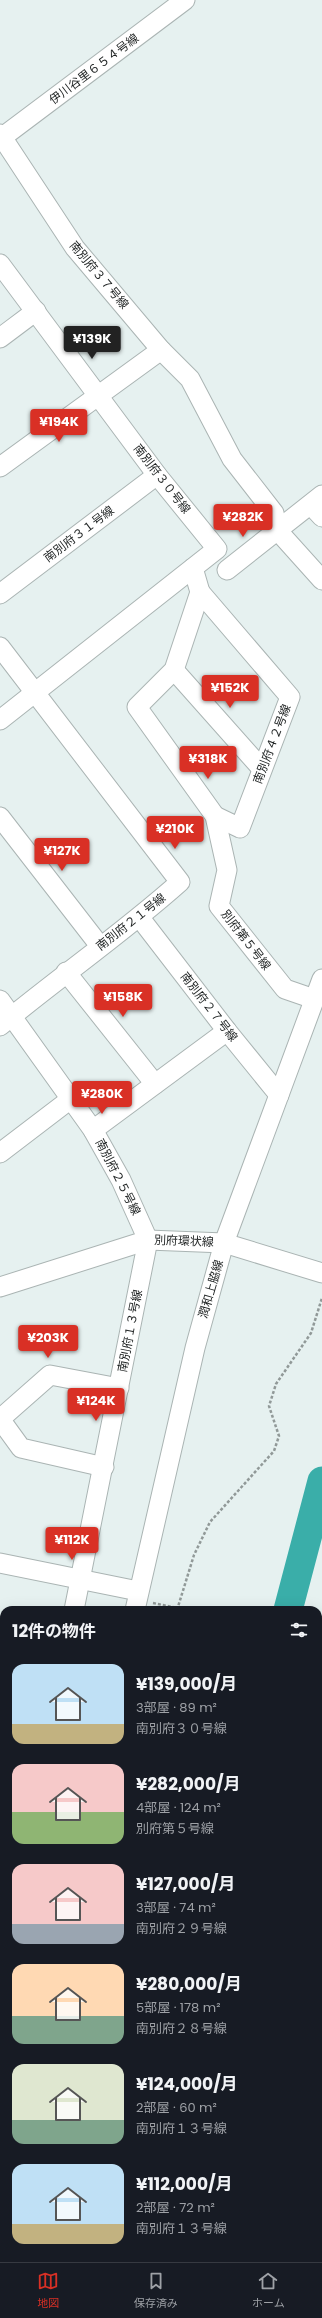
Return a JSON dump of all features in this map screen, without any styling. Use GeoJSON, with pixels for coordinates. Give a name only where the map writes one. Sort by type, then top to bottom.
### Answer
{"type":"FeatureCollection","features":[{"type":"Feature","properties":{"kind":"street","name":"伊川谷里６５４号線"},"geometry":{"type":"LineString","coordinates":[[1,137],[185,0]]}},
{"type":"Feature","properties":{"kind":"street","name":"南別府３７号線"},"geometry":{"type":"LineString","coordinates":[[1,137],[74,248],[161,350],[190,379],[232,459],[274,512],[278,531]]}},
{"type":"Feature","properties":{"kind":"street","name":"南別府３０号線"},"geometry":{"type":"LineString","coordinates":[[0,264],[99,394],[157,475],[217,549],[0,720]]}},
{"type":"Feature","properties":{"kind":"street"},"geometry":{"type":"LineString","coordinates":[[0,338],[36,311]]}},
{"type":"Feature","properties":{"kind":"street"},"geometry":{"type":"LineString","coordinates":[[0,467],[161,350]]}},
{"type":"Feature","properties":{"kind":"street","name":"南別府３１号線"},"geometry":{"type":"LineString","coordinates":[[0,594],[157,475]]}},
{"type":"Feature","properties":{"kind":"street"},"geometry":{"type":"LineString","coordinates":[[227,570],[278,531],[318,506]]}},
{"type":"Feature","properties":{"kind":"street"},"geometry":{"type":"LineString","coordinates":[[278,531],[322,580]]}},
{"type":"Feature","properties":{"kind":"street"},"geometry":{"type":"LineString","coordinates":[[193,568],[200,592]]}},
{"type":"Feature","properties":{"kind":"street","name":"別府第５号線"},"geometry":{"type":"LineString","coordinates":[[200,592],[174,670],[137,707],[215,816],[227,870],[219,906],[285,989],[314,999]]}},
{"type":"Feature","properties":{"kind":"street","name":"南別府４２号線"},"geometry":{"type":"LineString","coordinates":[[200,592],[290,697],[240,828],[215,816]]}},
{"type":"Feature","properties":{"kind":"street","name":"南別府２１号線"},"geometry":{"type":"LineString","coordinates":[[0,647],[180,882],[140,918],[66,972],[6,1021]]}},
{"type":"Feature","properties":{"kind":"street"},"geometry":{"type":"LineString","coordinates":[[174,670],[262,769]]}},
{"type":"Feature","properties":{"kind":"street"},"geometry":{"type":"LineString","coordinates":[[0,818],[100,946]]}},
{"type":"Feature","properties":{"kind":"street","name":"南別府２７号線"},"geometry":{"type":"LineString","coordinates":[[140,918],[227,1031],[279,1094]]}},
{"type":"Feature","properties":{"kind":"street"},"geometry":{"type":"LineString","coordinates":[[66,972],[155,1084]]}},
{"type":"Feature","properties":{"kind":"street","name":"潤和上脇線"},"geometry":{"type":"LineString","coordinates":[[136,1600],[195,1348],[224,1243],[322,979]]}},
{"type":"Feature","properties":{"kind":"street","name":"南別府２５号線"},"geometry":{"type":"LineString","coordinates":[[0,1000],[6,1021],[72,1098],[93,1130],[121,1180],[148,1240]]}},
{"type":"Feature","properties":{"kind":"street"},"geometry":{"type":"LineString","coordinates":[[93,1130],[227,1031]]}},
{"type":"Feature","properties":{"kind":"street"},"geometry":{"type":"LineString","coordinates":[[0,1153],[72,1098]]}},
{"type":"Feature","properties":{"kind":"street","name":"別府環状線"},"geometry":{"type":"LineString","coordinates":[[0,1287],[148,1240],[224,1243],[322,1273]]}},
{"type":"Feature","properties":{"kind":"street","name":"南別府１３号線"},"geometry":{"type":"LineString","coordinates":[[75,1606],[104,1467],[148,1240]]}},
{"type":"Feature","properties":{"kind":"street"},"geometry":{"type":"LineString","coordinates":[[104,1467],[21,1448],[0,1419],[50,1375],[119,1388]]}},
{"type":"Feature","properties":{"kind":"street"},"geometry":{"type":"LineString","coordinates":[[0,1563],[80,1578],[136,1600]]}},
{"type":"Feature","properties":{"kind":"path"},"geometry":{"type":"LineString","coordinates":[[178,1606],[194,1555],[210,1522],[274,1451],[279,1436],[269,1406],[276,1384],[311,1333],[322,1298]]}},
{"type":"Feature","properties":{"kind":"path"},"geometry":{"type":"LineString","coordinates":[[136,1600],[163,1606]]}},
{"type":"Feature","properties":{"kind":"waterway"},"geometry":{"type":"LineString","coordinates":[[289,1606],[322,1481]]}}]}
